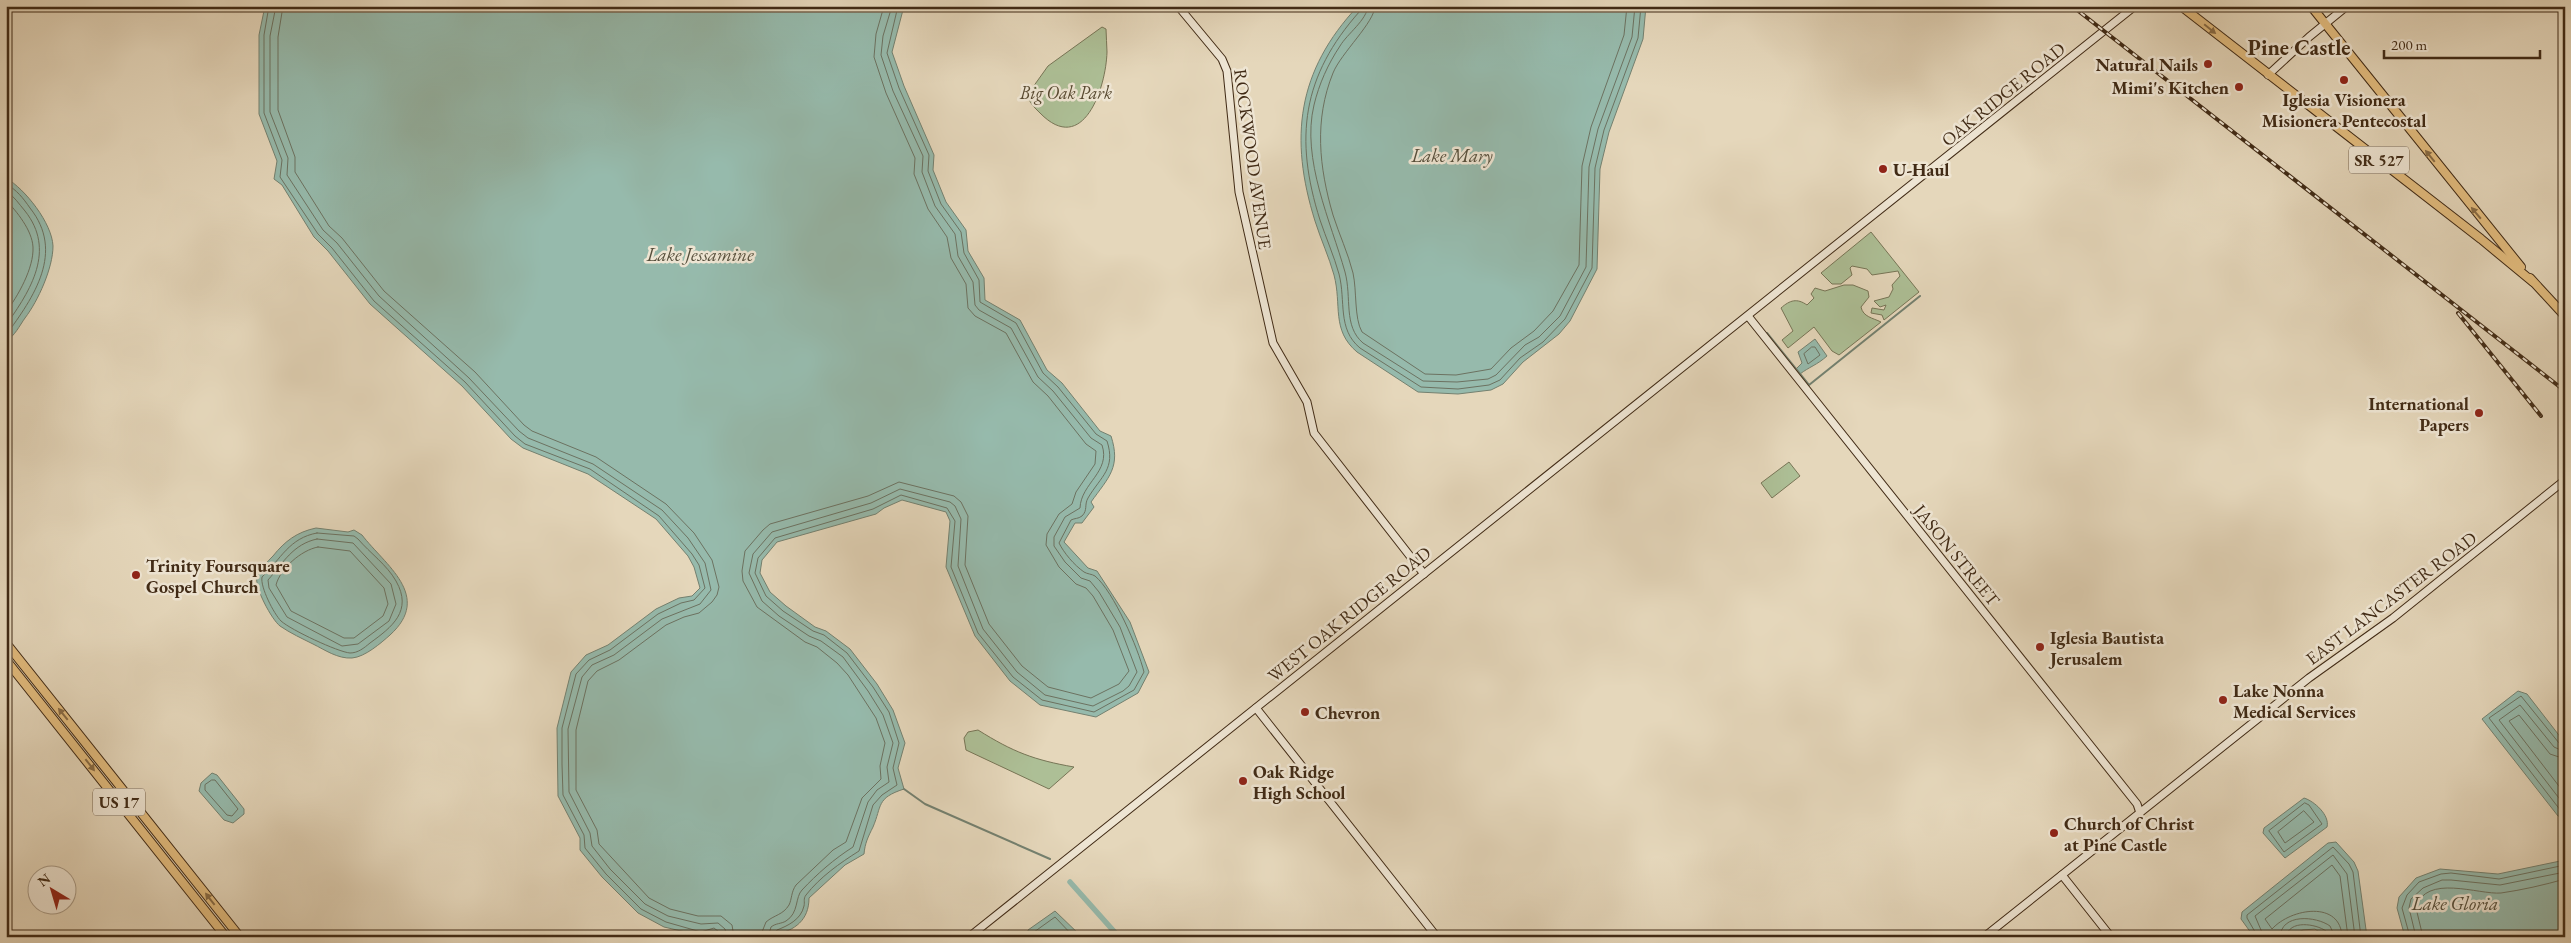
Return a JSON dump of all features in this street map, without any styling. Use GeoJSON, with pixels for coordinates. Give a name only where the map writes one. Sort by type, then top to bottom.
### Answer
{"type":"FeatureCollection","features":[{"type":"Feature","properties":{"kind":"main road","name":"SR 527"},"geometry":{"type":"LineString","coordinates":[[2181,6],[2481,239],[2533,282]]}},
{"type":"Feature","properties":{"kind":"main road","name":"SR 527"},"geometry":{"type":"LineString","coordinates":[[2311,6],[2491,231],[2533,282],[2565,316]]}},
{"type":"Feature","properties":{"kind":"main road","name":"US 17"},"geometry":{"type":"LineString","coordinates":[[6,643],[240,937]]}},
{"type":"Feature","properties":{"kind":"main road","name":"US 17"},"geometry":{"type":"LineString","coordinates":[[6,660],[226,937]]}},
{"type":"Feature","properties":{"kind":"main road"},"geometry":{"type":"LineString","coordinates":[[59,726],[71,732],[77,731]]}},
{"type":"Feature","properties":{"kind":"main road"},"geometry":{"type":"LineString","coordinates":[[75,746],[94,752]]}},
{"type":"Feature","properties":{"kind":"main road"},"geometry":{"type":"LineString","coordinates":[[210,916],[221,921],[226,919]]}},
{"type":"Feature","properties":{"kind":"street","name":"ROCKWOOD AVENUE"},"geometry":{"type":"LineString","coordinates":[[1178,6],[1222,59],[1227,72],[1239,192],[1273,343],[1288,372],[1302,391],[1314,433],[1424,574]]}},
{"type":"Feature","properties":{"kind":"street","name":"OAK RIDGE ROAD"},"geometry":{"type":"LineString","coordinates":[[1748,316],[2135,6]]}},
{"type":"Feature","properties":{"kind":"street"},"geometry":{"type":"LineString","coordinates":[[2268,75],[2347,6]]}},
{"type":"Feature","properties":{"kind":"street","name":"WEST OAK RIDGE ROAD"},"geometry":{"type":"LineString","coordinates":[[969,937],[1748,316]]}},
{"type":"Feature","properties":{"kind":"street","name":"JASON STREET"},"geometry":{"type":"LineString","coordinates":[[1748,316],[2137,804],[2140,814]]}},
{"type":"Feature","properties":{"kind":"street","name":"EAST LANCASTER ROAD"},"geometry":{"type":"LineString","coordinates":[[1984,937],[2302,684],[2393,618],[2565,480]]}},
{"type":"Feature","properties":{"kind":"street"},"geometry":{"type":"LineString","coordinates":[[1256,708],[1436,937]]}},
{"type":"Feature","properties":{"kind":"street"},"geometry":{"type":"LineString","coordinates":[[2062,875],[2111,937]]}},
{"type":"Feature","properties":{"kind":"green space","name":"Big Oak Park"},"geometry":{"type":"Polygon","coordinates":[[[1102,27],[1106,29],[1106,67],[1097,99],[1080,123],[1068,127],[1055,124],[1034,107],[1029,100],[1028,94],[1048,66],[1102,27]]]}},
{"type":"Feature","properties":{"kind":"green space"},"geometry":{"type":"Polygon","coordinates":[[[1871,232],[1919,292],[1884,320],[1882,315],[1871,313],[1872,308],[1884,310],[1886,305],[1880,307],[1874,301],[1889,297],[1893,289],[1892,285],[1900,276],[1898,271],[1872,275],[1867,269],[1852,266],[1850,268],[1852,275],[1841,284],[1832,284],[1821,273],[1871,232]]]}},
{"type":"Feature","properties":{"kind":"green space"},"geometry":{"type":"Polygon","coordinates":[[[1844,285],[1853,285],[1868,291],[1869,297],[1861,307],[1862,310],[1869,317],[1881,322],[1839,355],[1832,351],[1814,327],[1788,348],[1782,340],[1793,331],[1781,308],[1787,303],[1794,301],[1800,301],[1807,305],[1814,298],[1811,294],[1815,288],[1825,291],[1844,285]]]}},
{"type":"Feature","properties":{"kind":"green space"},"geometry":{"type":"Polygon","coordinates":[[[1789,462],[1800,476],[1772,498],[1761,483],[1789,462]]]}},
{"type":"Feature","properties":{"kind":"green space"},"geometry":{"type":"Polygon","coordinates":[[[978,730],[1024,754],[1074,767],[1049,789],[966,750],[964,738],[968,732],[978,730]]]}},
{"type":"Feature","properties":{"kind":"water","name":"Lake Jessamine"},"geometry":{"type":"Polygon","coordinates":[[[265,6],[904,6],[892,52],[904,86],[934,155],[933,170],[946,202],[966,230],[968,251],[984,278],[985,300],[1020,320],[1047,370],[1062,383],[1100,431],[1111,436],[1115,456],[1112,471],[1091,502],[1094,507],[1082,523],[1075,523],[1064,542],[1088,568],[1097,571],[1130,622],[1149,672],[1138,693],[1096,717],[1040,705],[1010,681],[975,636],[946,567],[950,521],[946,512],[902,500],[876,514],[777,542],[762,560],[760,573],[770,592],[815,627],[826,631],[850,649],[877,684],[893,710],[905,743],[898,768],[904,789],[884,799],[867,840],[864,854],[845,865],[809,898],[806,913],[799,923],[789,930],[762,937],[719,937],[713,933],[694,934],[664,927],[638,913],[602,877],[580,850],[580,838],[558,796],[557,728],[571,672],[586,655],[608,645],[656,609],[679,598],[692,596],[700,588],[694,567],[688,556],[656,519],[588,474],[523,448],[511,439],[462,386],[370,304],[328,251],[314,237],[282,185],[274,179],[277,161],[259,114],[259,35],[265,6]]]}},
{"type":"Feature","properties":{"kind":"water","name":"Lake Mary"},"geometry":{"type":"Polygon","coordinates":[[[1358,6],[1646,6],[1643,39],[1609,132],[1600,169],[1597,269],[1570,321],[1559,334],[1523,362],[1503,384],[1491,390],[1458,394],[1418,392],[1357,352],[1349,344],[1340,326],[1334,275],[1315,221],[1307,191],[1302,162],[1301,134],[1304,107],[1311,81],[1322,55],[1338,30],[1358,6]]]}},
{"type":"Feature","properties":{"kind":"water"},"geometry":{"type":"Polygon","coordinates":[[[6,178],[29,198],[43,217],[53,246],[48,274],[40,294],[17,331],[6,341],[6,178]]]}},
{"type":"Feature","properties":{"kind":"water"},"geometry":{"type":"Polygon","coordinates":[[[1815,339],[1827,356],[1800,374],[1796,369],[1802,363],[1798,352],[1815,339]]]}},
{"type":"Feature","properties":{"kind":"water"},"geometry":{"type":"Polygon","coordinates":[[[316,528],[348,532],[354,530],[362,535],[401,582],[406,594],[407,607],[402,621],[382,642],[357,657],[347,658],[332,654],[280,626],[268,610],[258,588],[257,577],[260,571],[282,546],[297,535],[316,528]]]}},
{"type":"Feature","properties":{"kind":"water"},"geometry":{"type":"Polygon","coordinates":[[[2518,691],[2527,694],[2565,743],[2565,817],[2558,816],[2482,719],[2518,691]]]}},
{"type":"Feature","properties":{"kind":"water"},"geometry":{"type":"Polygon","coordinates":[[[212,773],[217,775],[244,809],[244,814],[233,823],[224,820],[199,791],[201,783],[212,773]]]}},
{"type":"Feature","properties":{"kind":"water"},"geometry":{"type":"Polygon","coordinates":[[[2304,798],[2312,802],[2324,813],[2327,827],[2285,858],[2263,833],[2264,828],[2304,798]]]}},
{"type":"Feature","properties":{"kind":"water"},"geometry":{"type":"Polygon","coordinates":[[[2336,842],[2354,862],[2358,871],[2367,937],[2326,937],[2315,929],[2303,930],[2287,937],[2254,937],[2241,919],[2242,912],[2328,843],[2336,842]]]}},
{"type":"Feature","properties":{"kind":"water","name":"Lake Gloria"},"geometry":{"type":"Polygon","coordinates":[[[2565,860],[2565,937],[2405,937],[2397,908],[2399,897],[2416,878],[2440,869],[2498,874],[2565,860]]]}},
{"type":"Feature","properties":{"kind":"water"},"geometry":{"type":"Polygon","coordinates":[[[1055,911],[1082,937],[1028,935],[1028,930],[1055,911]]]}},
{"type":"Feature","properties":{"kind":"waterway"},"geometry":{"type":"LineString","coordinates":[[1767,333],[1809,385],[1920,296]]}},
{"type":"Feature","properties":{"kind":"waterway"},"geometry":{"type":"LineString","coordinates":[[904,789],[925,804],[1050,859]]}},
{"type":"Feature","properties":{"kind":"waterway"},"geometry":{"type":"LineString","coordinates":[[1070,882],[1119,937]]}},
{"type":"Feature","properties":{"kind":"railway"},"geometry":{"type":"LineString","coordinates":[[2072,6],[2565,391]]}},
{"type":"Feature","properties":{"kind":"railway"},"geometry":{"type":"LineString","coordinates":[[2458,313],[2541,416]]}},
{"type":"Feature","properties":{"kind":"place","name":"Natural Nails"},"geometry":{"type":"Point","coordinates":[2208,64]}},
{"type":"Feature","properties":{"kind":"place","name":"Iglesia Visionera Misionera Pentecostal"},"geometry":{"type":"Point","coordinates":[2344,80]}},
{"type":"Feature","properties":{"kind":"place","name":"Mimi's Kitchen"},"geometry":{"type":"Point","coordinates":[2239,87]}},
{"type":"Feature","properties":{"kind":"place","name":"U-Haul"},"geometry":{"type":"Point","coordinates":[1883,169]}},
{"type":"Feature","properties":{"kind":"place","name":"International Papers"},"geometry":{"type":"Point","coordinates":[2479,413]}},
{"type":"Feature","properties":{"kind":"place","name":"Trinity Foursquare Gospel Church"},"geometry":{"type":"Point","coordinates":[136,575]}},
{"type":"Feature","properties":{"kind":"place","name":"Iglesia Bautista Jerusalem"},"geometry":{"type":"Point","coordinates":[2040,647]}},
{"type":"Feature","properties":{"kind":"place","name":"Lake Nonna Medical Services"},"geometry":{"type":"Point","coordinates":[2223,700]}},
{"type":"Feature","properties":{"kind":"place","name":"Chevron"},"geometry":{"type":"Point","coordinates":[1305,712]}},
{"type":"Feature","properties":{"kind":"place","name":"Oak Ridge High School"},"geometry":{"type":"Point","coordinates":[1243,781]}},
{"type":"Feature","properties":{"kind":"place","name":"Church of Christ at Pine Castle"},"geometry":{"type":"Point","coordinates":[2054,833]}},
{"type":"Feature","properties":{"kind":"district","name":"Pine Castle"},"geometry":{"type":"Point","coordinates":[2299,47]}}]}
